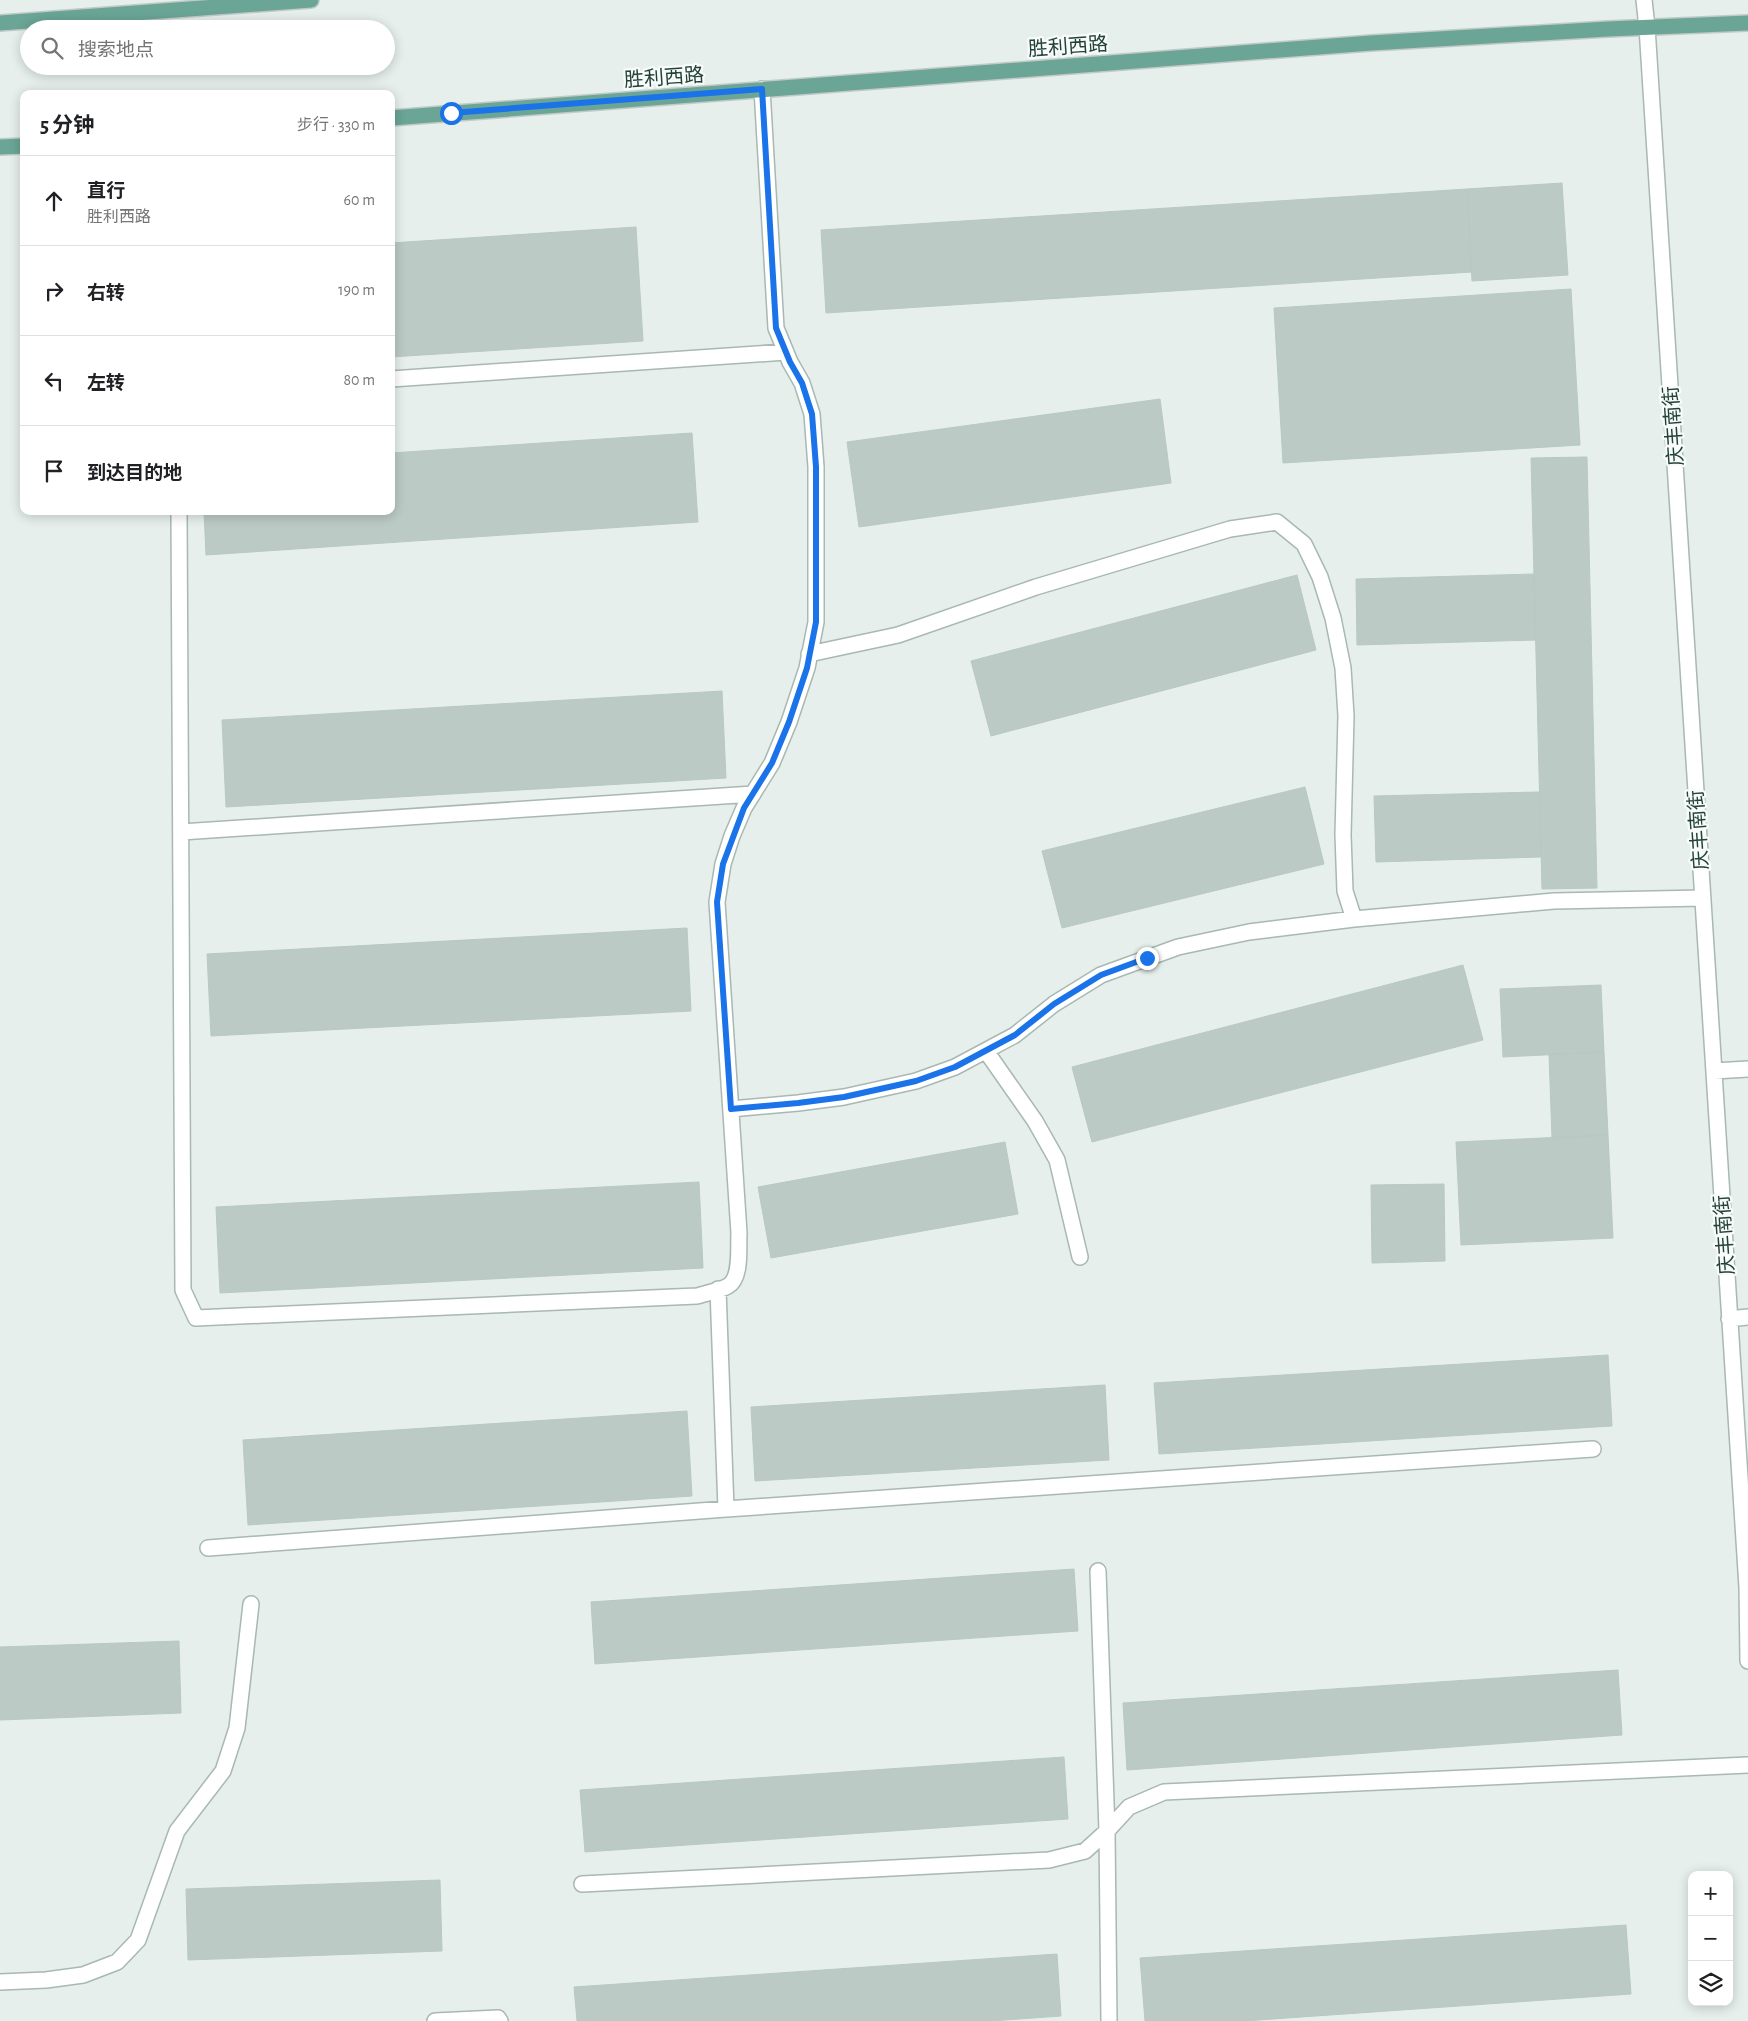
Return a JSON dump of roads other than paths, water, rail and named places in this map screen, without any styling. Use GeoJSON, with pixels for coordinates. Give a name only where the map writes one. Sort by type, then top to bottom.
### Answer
{"type":"FeatureCollection","features":[{"type":"Feature","properties":{"kind":"main road"},"geometry":{"type":"LineString","coordinates":[[41,20],[311,0]]}},
{"type":"Feature","properties":{"kind":"main road"},"geometry":{"type":"LineString","coordinates":[[0,23],[20,22]]}},
{"type":"Feature","properties":{"kind":"main road","name":"胜利西路"},"geometry":{"type":"LineString","coordinates":[[395,118],[1371,43],[1748,22]]}},
{"type":"Feature","properties":{"kind":"main road"},"geometry":{"type":"LineString","coordinates":[[0,147],[20,146]]}},
{"type":"Feature","properties":{"kind":"street","name":"庆丰南街"},"geometry":{"type":"LineString","coordinates":[[1644,0],[1648,27],[1747,1587],[1748,1661]]}},
{"type":"Feature","properties":{"kind":"street"},"geometry":{"type":"LineString","coordinates":[[179,515],[183,1290],[196,1318],[696,1296],[728,1286],[735,1278],[737,1271],[739,1233],[717,902],[723,864],[744,808],[772,763],[789,722],[810,654],[816,622],[816,467],[812,414],[802,383],[776,328],[762,89]]}},
{"type":"Feature","properties":{"kind":"street"},"geometry":{"type":"LineString","coordinates":[[395,379],[786,352]]}},
{"type":"Feature","properties":{"kind":"street"},"geometry":{"type":"LineString","coordinates":[[810,654],[898,635],[1036,587],[1230,529],[1277,522],[1304,544],[1320,577],[1333,618],[1343,668],[1346,716],[1342,834],[1345,891],[1354,919]]}},
{"type":"Feature","properties":{"kind":"street"},"geometry":{"type":"LineString","coordinates":[[181,832],[753,794]]}},
{"type":"Feature","properties":{"kind":"street"},"geometry":{"type":"LineString","coordinates":[[731,1109],[798,1103],[881,1090],[916,1081],[955,1067],[1015,1035],[1054,1004],[1101,975],[1178,947],[1249,932],[1354,919],[1554,901],[1703,898]]}},
{"type":"Feature","properties":{"kind":"street"},"geometry":{"type":"LineString","coordinates":[[986,1051],[1035,1121],[1056,1160],[1080,1257]]}},
{"type":"Feature","properties":{"kind":"street"},"geometry":{"type":"LineString","coordinates":[[1714,1071],[1748,1069]]}},
{"type":"Feature","properties":{"kind":"street"},"geometry":{"type":"LineString","coordinates":[[718,1289],[726,1509]]}},
{"type":"Feature","properties":{"kind":"street"},"geometry":{"type":"LineString","coordinates":[[1729,1319],[1748,1317]]}},
{"type":"Feature","properties":{"kind":"street"},"geometry":{"type":"LineString","coordinates":[[208,1548],[726,1509],[1594,1449]]}},
{"type":"Feature","properties":{"kind":"street"},"geometry":{"type":"LineString","coordinates":[[1098,1571],[1107,1831],[1109,2021]]}},
{"type":"Feature","properties":{"kind":"street"},"geometry":{"type":"LineString","coordinates":[[0,1982],[46,1980],[83,1975],[117,1962],[138,1940],[177,1831],[223,1770],[238,1728],[251,1604]]}},
{"type":"Feature","properties":{"kind":"street"},"geometry":{"type":"LineString","coordinates":[[582,1884],[1049,1860],[1085,1851],[1129,1807],[1164,1792],[1748,1765]]}},
{"type":"Feature","properties":{"kind":"street"},"geometry":{"type":"LineString","coordinates":[[435,2021],[498,2018],[500,2021]]}}]}
